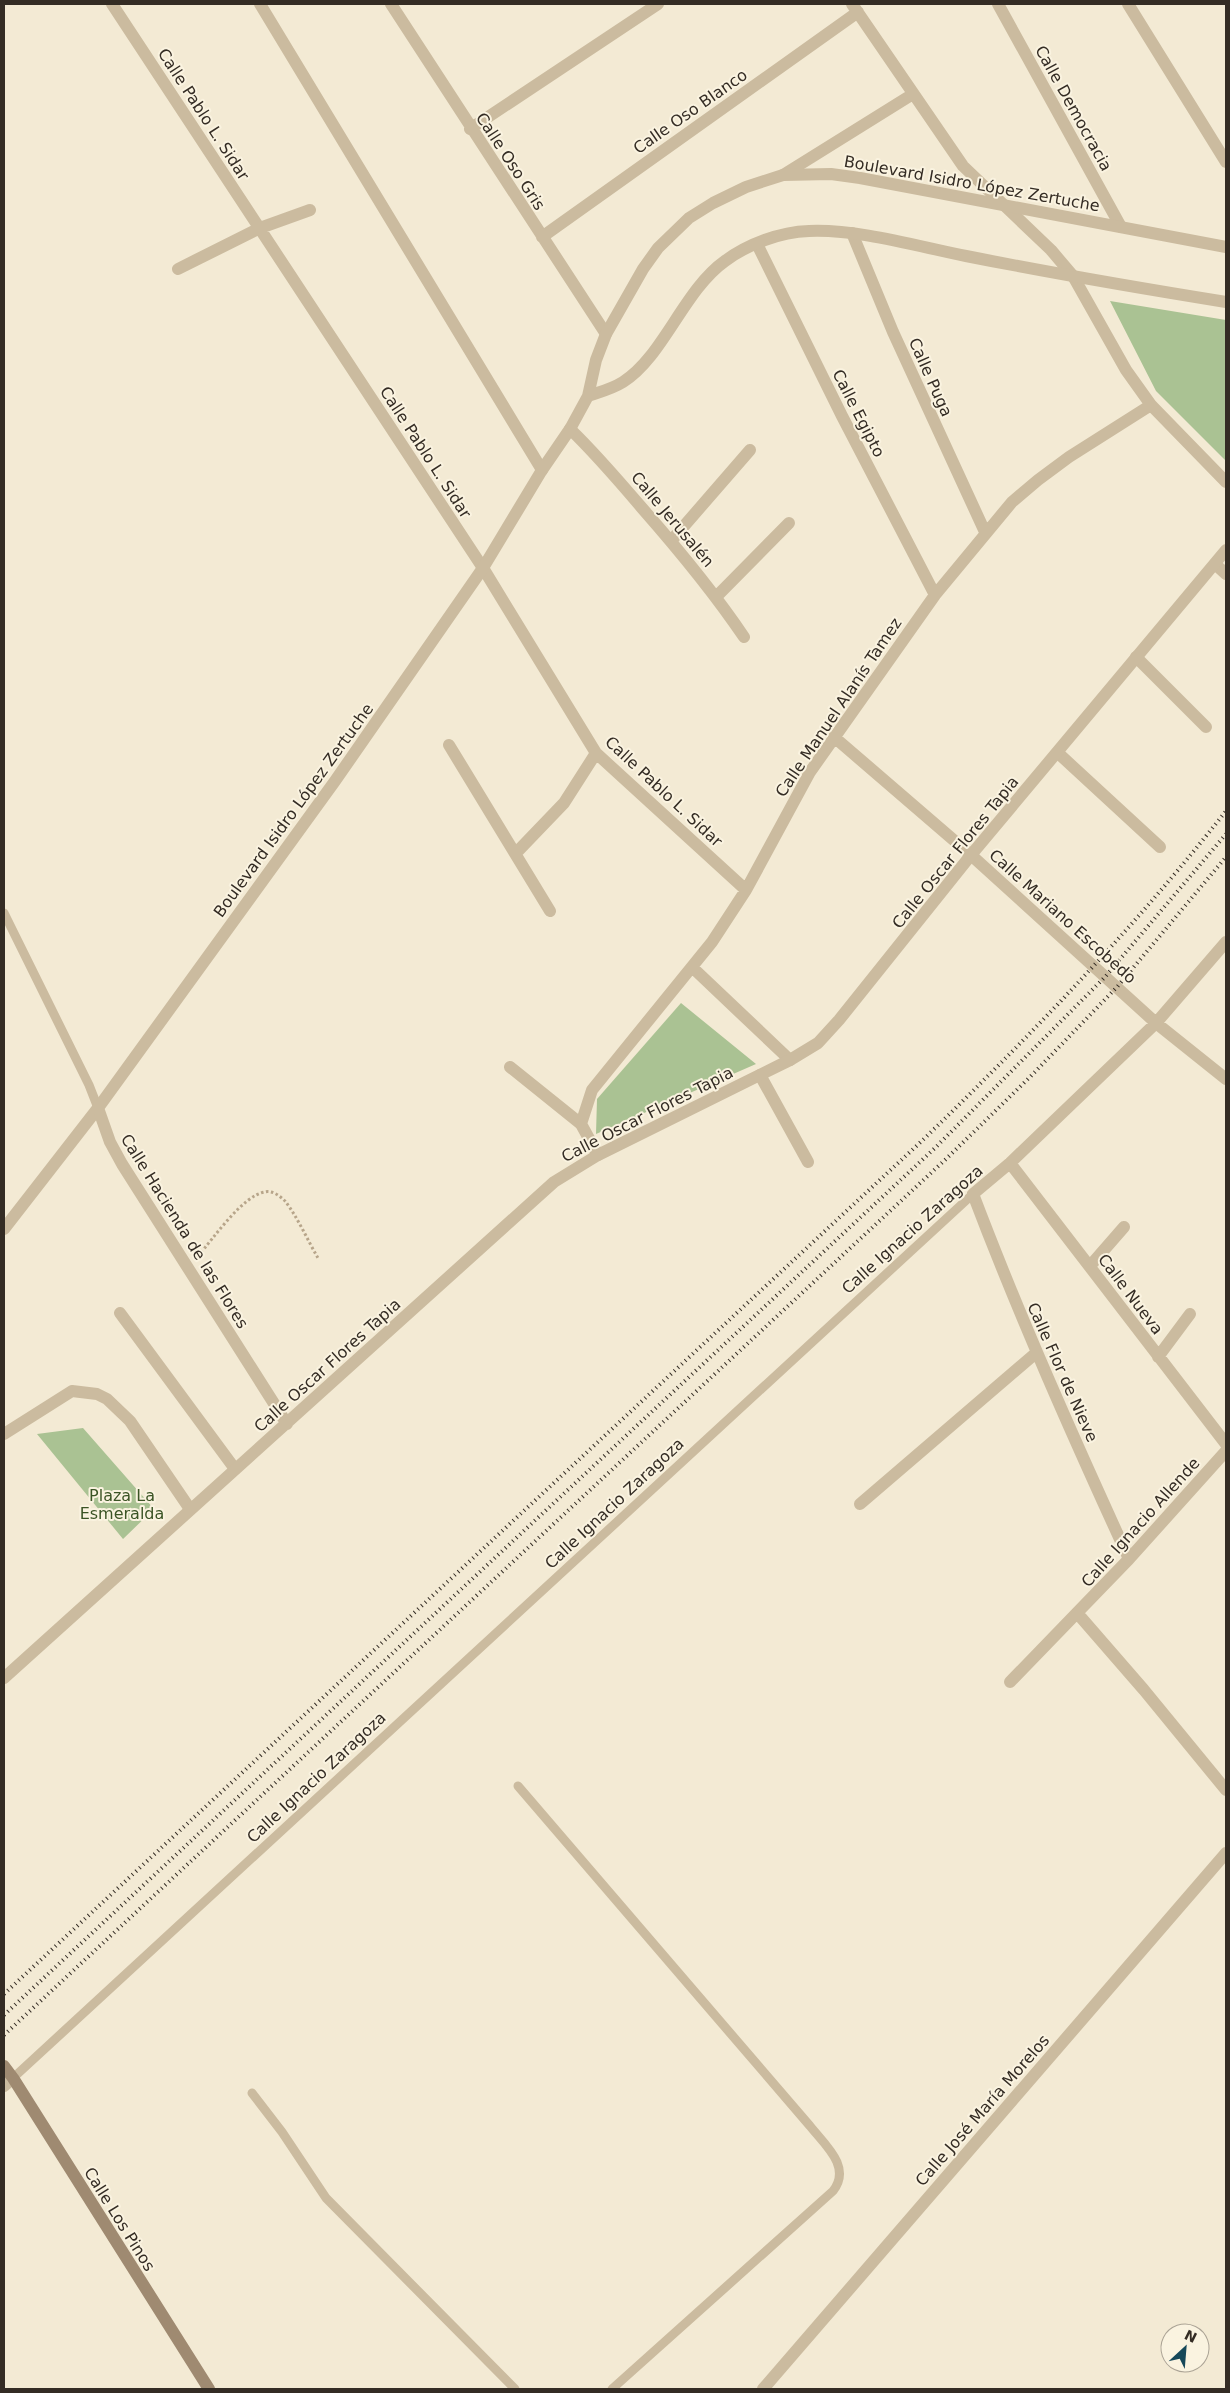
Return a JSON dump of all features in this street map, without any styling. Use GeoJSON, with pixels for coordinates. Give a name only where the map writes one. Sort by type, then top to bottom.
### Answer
{"type":"FeatureCollection","features":[{"type":"Feature","properties":{"kind":"main road","name":"Calle Los Pinos"},"geometry":{"type":"LineString","coordinates":[[4,2066],[8,2082],[209,2389]]}},
{"type":"Feature","properties":{"kind":"street","name":"Calle Pablo L. Sidar"},"geometry":{"type":"LineString","coordinates":[[112,4],[483,568],[596,753],[746,890]]}},
{"type":"Feature","properties":{"kind":"street"},"geometry":{"type":"LineString","coordinates":[[260,4],[542,470]]}},
{"type":"Feature","properties":{"kind":"street","name":"Calle Oso Gris"},"geometry":{"type":"LineString","coordinates":[[391,4],[470,129],[606,334]]}},
{"type":"Feature","properties":{"kind":"street"},"geometry":{"type":"LineString","coordinates":[[470,129],[658,4]]}},
{"type":"Feature","properties":{"kind":"street","name":"Calle Democracia"},"geometry":{"type":"LineString","coordinates":[[998,4],[1121,227]]}},
{"type":"Feature","properties":{"kind":"street"},"geometry":{"type":"LineString","coordinates":[[1128,4],[1226,162]]}},
{"type":"Feature","properties":{"kind":"street"},"geometry":{"type":"LineString","coordinates":[[855,8],[963,166],[1001,204],[1035,232],[1073,276],[1126,370],[1152,405],[1226,482]]}},
{"type":"Feature","properties":{"kind":"street","name":"Calle Oso Blanco"},"geometry":{"type":"LineString","coordinates":[[542,237],[855,8]]}},
{"type":"Feature","properties":{"kind":"street"},"geometry":{"type":"LineString","coordinates":[[783,175],[913,94]]}},
{"type":"Feature","properties":{"kind":"street","name":"Boulevard Isidro López Zertuche"},"geometry":{"type":"LineString","coordinates":[[4,1229],[98,1108],[340,773],[483,568],[542,470],[570,429],[588,396],[596,360],[606,334],[643,269],[672,232],[688,218],[746,187],[783,175],[831,174],[1226,247]]}},
{"type":"Feature","properties":{"kind":"street"},"geometry":{"type":"LineString","coordinates":[[178,269],[260,228],[310,210]]}},
{"type":"Feature","properties":{"kind":"street"},"geometry":{"type":"LineString","coordinates":[[588,396],[610,389],[635,372],[710,274],[725,261],[757,244],[789,233],[810,231],[852,234],[1073,276],[1226,302]]}},
{"type":"Feature","properties":{"kind":"street","name":"Calle Puga"},"geometry":{"type":"LineString","coordinates":[[852,234],[901,350],[985,532]]}},
{"type":"Feature","properties":{"kind":"street","name":"Calle Egipto"},"geometry":{"type":"LineString","coordinates":[[757,244],[837,408],[935,595]]}},
{"type":"Feature","properties":{"kind":"street","name":"Calle Manuel Alanís Tamez"},"geometry":{"type":"LineString","coordinates":[[582,1124],[592,1090],[693,968],[712,942],[746,890],[785,814],[834,737],[935,595],[985,532],[1012,502],[1069,457],[1152,405]]}},
{"type":"Feature","properties":{"kind":"street","name":"Calle Jerusalén"},"geometry":{"type":"LineString","coordinates":[[570,429],[595,453],[717,596],[744,637]]}},
{"type":"Feature","properties":{"kind":"street"},"geometry":{"type":"LineString","coordinates":[[671,542],[750,450]]}},
{"type":"Feature","properties":{"kind":"street"},"geometry":{"type":"LineString","coordinates":[[717,596],[789,522]]}},
{"type":"Feature","properties":{"kind":"street","name":"Calle Oscar Flores Tapia"},"geometry":{"type":"LineString","coordinates":[[4,1678],[190,1508],[287,1424],[554,1182],[598,1155],[790,1060],[818,1043],[839,1020],[971,855],[1226,550]]}},
{"type":"Feature","properties":{"kind":"street"},"geometry":{"type":"LineString","coordinates":[[1215,564],[1226,574]]}},
{"type":"Feature","properties":{"kind":"street"},"geometry":{"type":"LineString","coordinates":[[1136,657],[1206,727]]}},
{"type":"Feature","properties":{"kind":"street","name":"Calle Mariano Escobedo"},"geometry":{"type":"LineString","coordinates":[[834,737],[971,855],[1156,1023],[1226,1079]]}},
{"type":"Feature","properties":{"kind":"street"},"geometry":{"type":"LineString","coordinates":[[449,745],[550,911]]}},
{"type":"Feature","properties":{"kind":"street"},"geometry":{"type":"LineString","coordinates":[[516,853],[564,803],[596,753]]}},
{"type":"Feature","properties":{"kind":"street"},"geometry":{"type":"LineString","coordinates":[[1058,753],[1160,847]]}},
{"type":"Feature","properties":{"kind":"street","name":"Calle Ignacio Zaragoza"},"geometry":{"type":"LineString","coordinates":[[973,1194],[1010,1163],[1156,1023],[1226,942]]}},
{"type":"Feature","properties":{"kind":"street"},"geometry":{"type":"LineString","coordinates":[[693,968],[790,1060]]}},
{"type":"Feature","properties":{"kind":"street"},"geometry":{"type":"LineString","coordinates":[[510,1067],[582,1124],[598,1155]]}},
{"type":"Feature","properties":{"kind":"street"},"geometry":{"type":"LineString","coordinates":[[760,1075],[808,1162]]}},
{"type":"Feature","properties":{"kind":"street","name":"Calle Hacienda de las Flores"},"geometry":{"type":"LineString","coordinates":[[98,1108],[110,1142],[122,1164],[287,1424]]}},
{"type":"Feature","properties":{"kind":"street","name":"Calle Nueva"},"geometry":{"type":"LineString","coordinates":[[1010,1163],[1048,1215],[1090,1266],[1226,1444]]}},
{"type":"Feature","properties":{"kind":"street","name":"Calle Flor de Nieve"},"geometry":{"type":"LineString","coordinates":[[973,1194],[1036,1353],[1130,1560]]}},
{"type":"Feature","properties":{"kind":"street"},"geometry":{"type":"LineString","coordinates":[[1090,1266],[1124,1227]]}},
{"type":"Feature","properties":{"kind":"street"},"geometry":{"type":"LineString","coordinates":[[120,1313],[235,1469]]}},
{"type":"Feature","properties":{"kind":"street"},"geometry":{"type":"LineString","coordinates":[[1158,1357],[1190,1314]]}},
{"type":"Feature","properties":{"kind":"street"},"geometry":{"type":"LineString","coordinates":[[860,1504],[1036,1353]]}},
{"type":"Feature","properties":{"kind":"street"},"geometry":{"type":"LineString","coordinates":[[4,1434],[72,1391],[97,1394],[117,1407],[130,1421],[190,1508]]}},
{"type":"Feature","properties":{"kind":"street","name":"Calle Ignacio Allende"},"geometry":{"type":"LineString","coordinates":[[1010,1682],[1130,1560],[1226,1451]]}},
{"type":"Feature","properties":{"kind":"street"},"geometry":{"type":"LineString","coordinates":[[1078,1614],[1144,1690],[1226,1790]]}},
{"type":"Feature","properties":{"kind":"street","name":"Calle José María Morelos"},"geometry":{"type":"LineString","coordinates":[[763,2389],[1226,1853]]}},
{"type":"Feature","properties":{"kind":"lane","name":"Calle Hacienda de las Flores"},"geometry":{"type":"LineString","coordinates":[[4,913],[89,1085],[98,1108]]}},
{"type":"Feature","properties":{"kind":"lane","name":"Calle Ignacio Zaragoza"},"geometry":{"type":"LineString","coordinates":[[8,2082],[973,1194]]}},
{"type":"Feature","properties":{"kind":"lane"},"geometry":{"type":"LineString","coordinates":[[518,1786],[810,2126],[836,2159],[840,2169],[839,2184],[833,2191],[612,2389]]}},
{"type":"Feature","properties":{"kind":"lane"},"geometry":{"type":"LineString","coordinates":[[252,2093],[282,2132],[326,2198],[515,2389]]}},
{"type":"Feature","properties":{"kind":"path"},"geometry":{"type":"LineString","coordinates":[[188,1267],[238,1210],[256,1194],[266,1191],[274,1192],[285,1201],[318,1258]]}},
{"type":"Feature","properties":{"kind":"green space"},"geometry":{"type":"Polygon","coordinates":[[[1110,301],[1226,320],[1226,461],[1156,391],[1110,301]]]}},
{"type":"Feature","properties":{"kind":"green space"},"geometry":{"type":"Polygon","coordinates":[[[681,1003],[756,1064],[596,1134],[597,1099],[681,1003]]]}},
{"type":"Feature","properties":{"kind":"green space","name":"Plaza La Esmeralda"},"geometry":{"type":"Polygon","coordinates":[[[83,1428],[154,1509],[123,1539],[37,1434],[83,1428]]]}},
{"type":"Feature","properties":{"kind":"railway"},"geometry":{"type":"LineString","coordinates":[[4,1994],[925,1138],[1043,1020],[1119,938],[1226,811]]}},
{"type":"Feature","properties":{"kind":"railway"},"geometry":{"type":"LineString","coordinates":[[4,2015],[935,1148],[1105,977],[1226,834]]}},
{"type":"Feature","properties":{"kind":"railway"},"geometry":{"type":"LineString","coordinates":[[4,2035],[946,1159],[1030,1077],[1117,987],[1226,857]]}}]}
